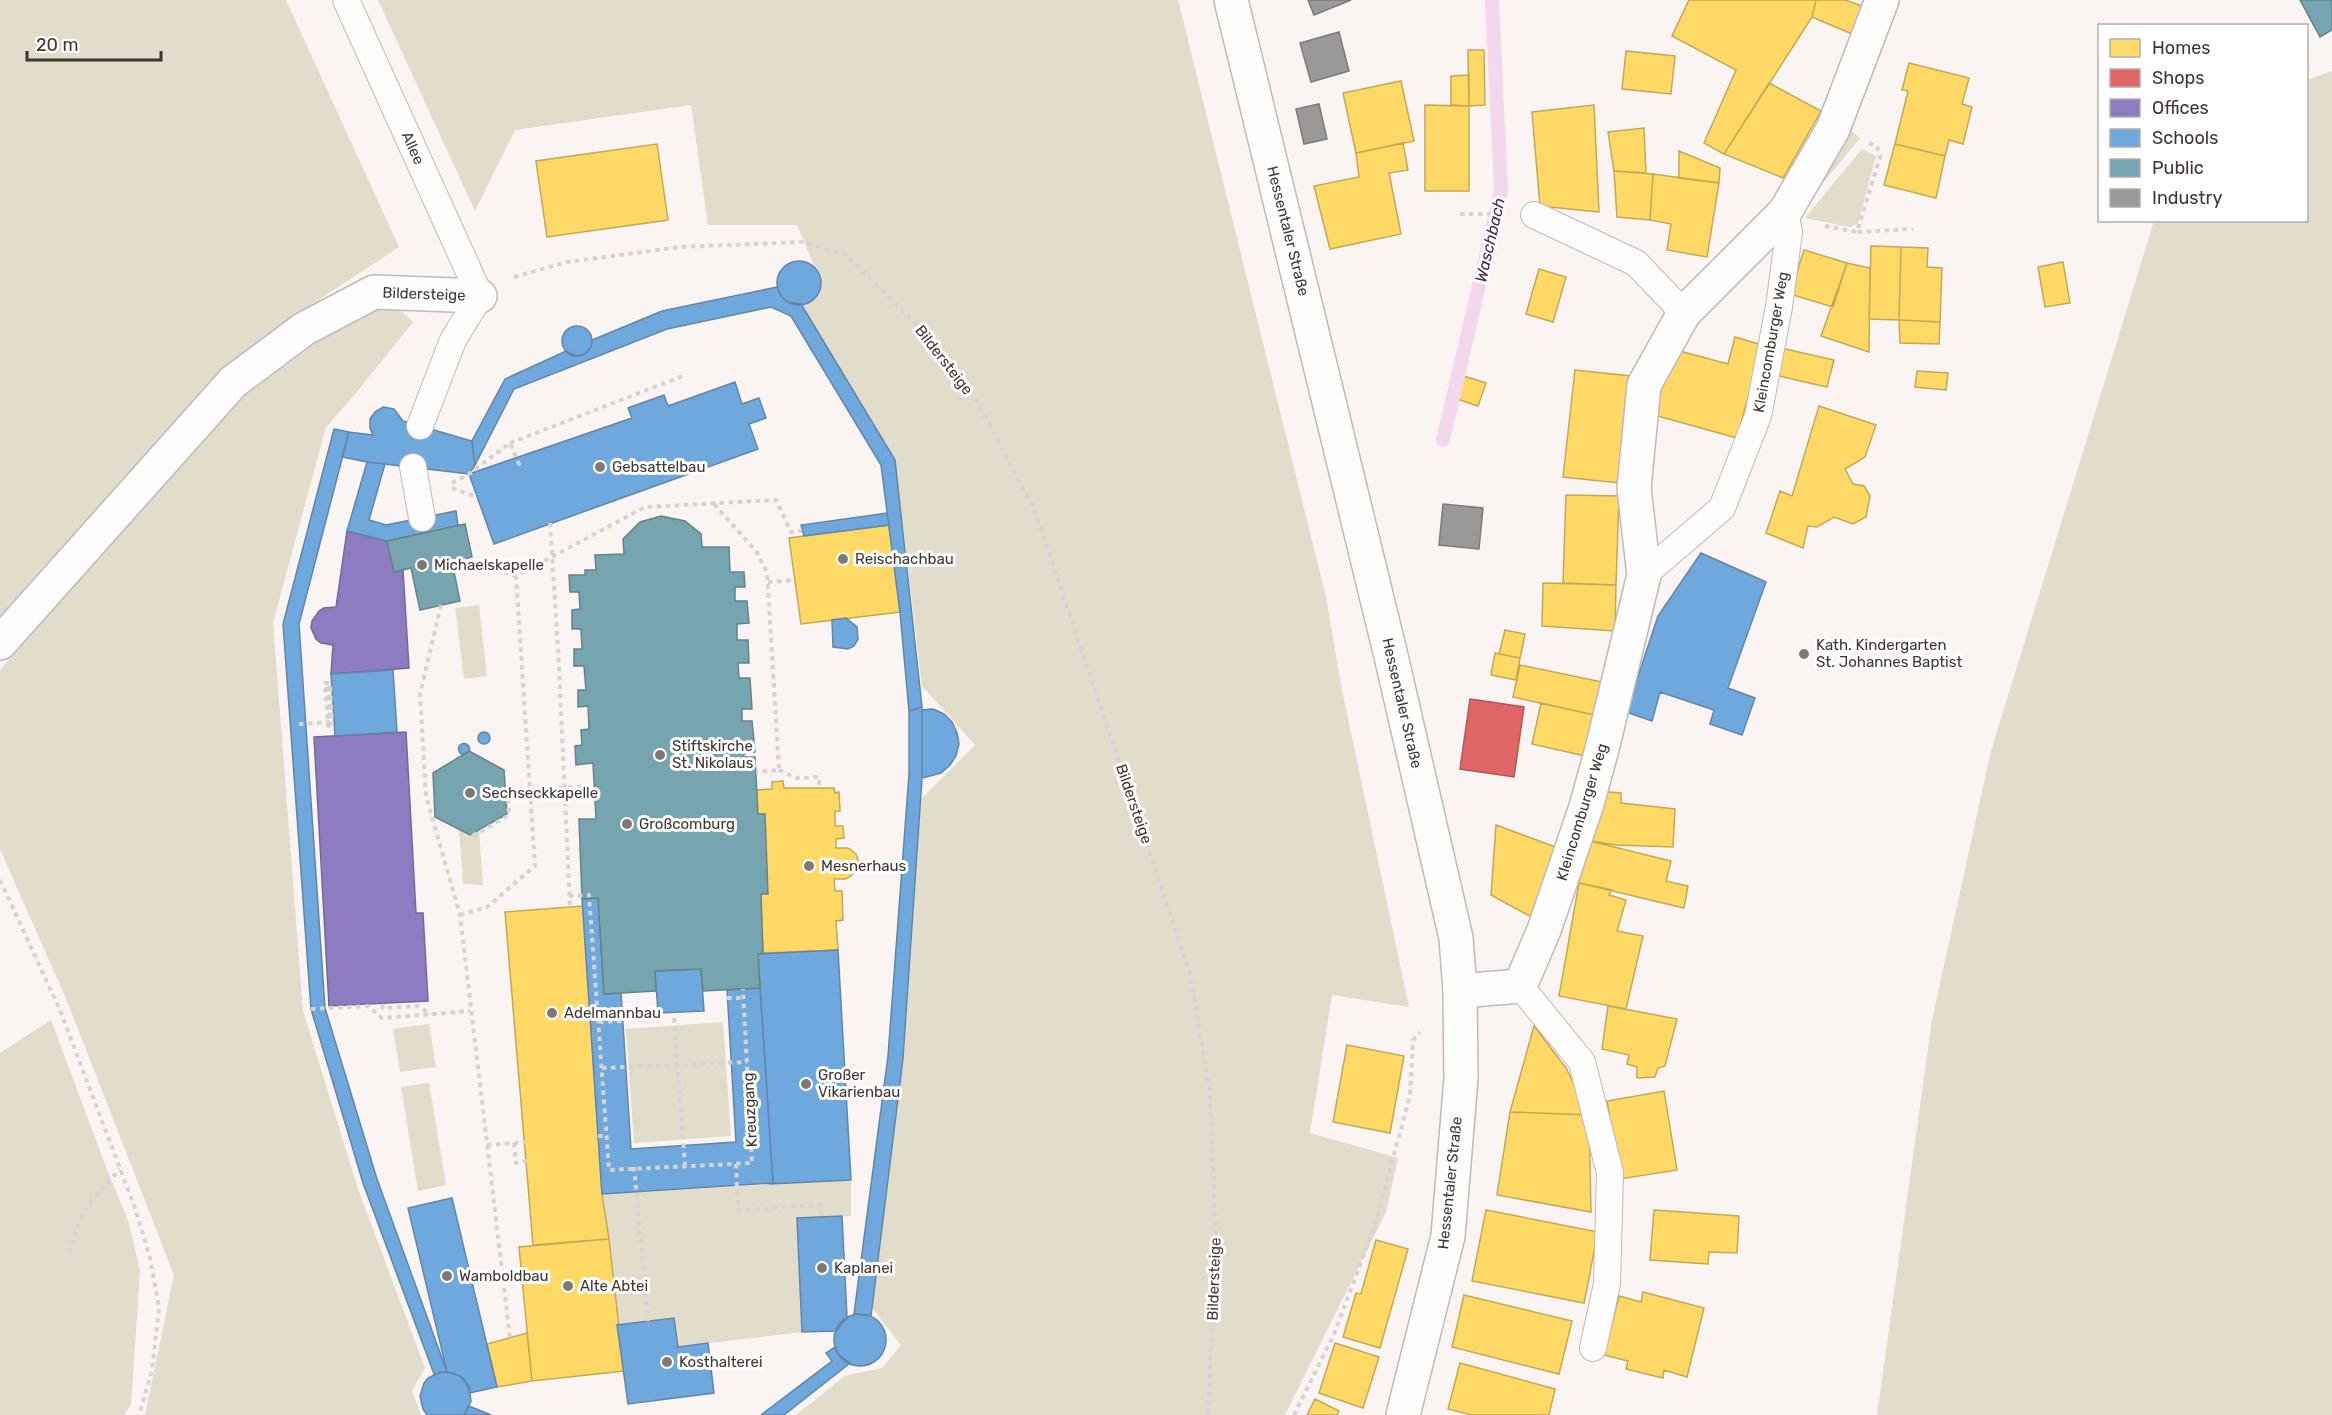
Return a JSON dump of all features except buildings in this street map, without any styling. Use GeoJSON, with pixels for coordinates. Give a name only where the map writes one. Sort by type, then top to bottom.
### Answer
{"type":"FeatureCollection","features":[{"type":"Feature","properties":{"kind":"street","name":"Hessentaler Straße"},"geometry":{"type":"LineString","coordinates":[[1232,0],[1391,656],[1456,938],[1460,992],[1461,1078],[1448,1236],[1404,1415]]}},
{"type":"Feature","properties":{"kind":"street","name":"Kleincomburger Weg"},"geometry":{"type":"LineString","coordinates":[[1520,986],[1544,930],[1586,807],[1644,575],[1634,488],[1644,385],[1684,313],[1785,212],[1833,129],[1882,0]]}},
{"type":"Feature","properties":{"kind":"street","name":"Bildersteige"},"geometry":{"type":"LineString","coordinates":[[0,643],[233,382],[304,329],[374,292],[480,296]]}},
{"type":"Feature","properties":{"kind":"street"},"geometry":{"type":"LineString","coordinates":[[1460,992],[1520,986]]}},
{"type":"Feature","properties":{"kind":"lane","name":"Allee"},"geometry":{"type":"LineString","coordinates":[[346,0],[480,296]]}},
{"type":"Feature","properties":{"kind":"lane","name":"Kleincomburger Weg"},"geometry":{"type":"LineString","coordinates":[[1644,575],[1722,508],[1758,416],[1779,307],[1789,232],[1785,212]]}},
{"type":"Feature","properties":{"kind":"lane"},"geometry":{"type":"LineString","coordinates":[[1534,215],[1636,263],[1684,313]]}},
{"type":"Feature","properties":{"kind":"lane"},"geometry":{"type":"LineString","coordinates":[[420,426],[453,340],[480,296]]}},
{"type":"Feature","properties":{"kind":"lane"},"geometry":{"type":"LineString","coordinates":[[413,467],[422,518]]}},
{"type":"Feature","properties":{"kind":"lane"},"geometry":{"type":"LineString","coordinates":[[1520,986],[1582,1062],[1610,1173],[1607,1284],[1593,1348]]}},
{"type":"Feature","properties":{"kind":"path"},"geometry":{"type":"LineString","coordinates":[[1863,141],[1877,146],[1880,157],[1857,232],[1913,229]]}},
{"type":"Feature","properties":{"kind":"path","name":"Bildersteige"},"geometry":{"type":"LineString","coordinates":[[480,296],[519,274],[567,262],[680,247],[801,242],[845,254],[926,334],[977,402],[1034,508],[1190,973],[1210,1093],[1216,1228],[1208,1415]]}},
{"type":"Feature","properties":{"kind":"path"},"geometry":{"type":"LineString","coordinates":[[477,497],[446,485],[469,474],[510,443],[683,376]]}},
{"type":"Feature","properties":{"kind":"path"},"geometry":{"type":"LineString","coordinates":[[510,443],[519,464],[516,464]]}},
{"type":"Feature","properties":{"kind":"path"},"geometry":{"type":"LineString","coordinates":[[461,560],[516,576],[645,507],[776,500],[791,532],[802,531]]}},
{"type":"Feature","properties":{"kind":"path"},"geometry":{"type":"LineString","coordinates":[[714,503],[756,551],[767,572],[779,770]]}},
{"type":"Feature","properties":{"kind":"path"},"geometry":{"type":"LineString","coordinates":[[550,524],[570,906]]}},
{"type":"Feature","properties":{"kind":"path"},"geometry":{"type":"LineString","coordinates":[[460,915],[487,907],[535,866],[516,576]]}},
{"type":"Feature","properties":{"kind":"path"},"geometry":{"type":"LineString","coordinates":[[768,582],[795,580]]}},
{"type":"Feature","properties":{"kind":"path"},"geometry":{"type":"LineString","coordinates":[[441,605],[420,694],[426,796],[460,915],[510,1338]]}},
{"type":"Feature","properties":{"kind":"path"},"geometry":{"type":"LineString","coordinates":[[299,724],[309,723],[320,723],[330,722],[329,685],[327,685],[328,714],[329,724],[332,723],[330,683],[325,683],[327,715],[328,726],[334,725]]}},
{"type":"Feature","properties":{"kind":"path"},"geometry":{"type":"LineString","coordinates":[[756,772],[779,770],[796,778],[819,777],[819,788]]}},
{"type":"Feature","properties":{"kind":"path"},"geometry":{"type":"LineString","coordinates":[[473,833],[475,835],[509,815],[506,791],[594,786]]}},
{"type":"Feature","properties":{"kind":"path"},"geometry":{"type":"LineString","coordinates":[[426,796],[434,795]]}},
{"type":"Feature","properties":{"kind":"path"},"geometry":{"type":"LineString","coordinates":[[0,880],[60,1011],[135,1208],[150,1258],[159,1307],[152,1371],[139,1415]]}},
{"type":"Feature","properties":{"kind":"path","name":"Kreuzgang"},"geometry":{"type":"LineString","coordinates":[[569,896],[589,895],[609,1170],[752,1163],[743,988]]}},
{"type":"Feature","properties":{"kind":"path"},"geometry":{"type":"LineString","coordinates":[[1294,1415],[1334,1334],[1374,1228],[1410,1096],[1413,1040],[1460,992]]}},
{"type":"Feature","properties":{"kind":"path"},"geometry":{"type":"LineString","coordinates":[[727,998],[744,998]]}},
{"type":"Feature","properties":{"kind":"path"},"geometry":{"type":"LineString","coordinates":[[382,1004],[383,1008],[418,1006],[432,1014]]}},
{"type":"Feature","properties":{"kind":"path"},"geometry":{"type":"LineString","coordinates":[[312,1009],[368,1006],[382,1018],[470,1011]]}},
{"type":"Feature","properties":{"kind":"path"},"geometry":{"type":"LineString","coordinates":[[674,1018],[686,1166]]}},
{"type":"Feature","properties":{"kind":"path"},"geometry":{"type":"LineString","coordinates":[[598,1022],[622,1021]]}},
{"type":"Feature","properties":{"kind":"path","name":"Kreuzgang"},"geometry":{"type":"LineString","coordinates":[[602,1068],[747,1062]]}},
{"type":"Feature","properties":{"kind":"path"},"geometry":{"type":"LineString","coordinates":[[598,1136],[607,1136]]}},
{"type":"Feature","properties":{"kind":"path"},"geometry":{"type":"LineString","coordinates":[[487,1145],[526,1142]]}},
{"type":"Feature","properties":{"kind":"path"},"geometry":{"type":"LineString","coordinates":[[514,1143],[516,1163],[527,1161]]}},
{"type":"Feature","properties":{"kind":"path"},"geometry":{"type":"LineString","coordinates":[[736,1164],[738,1210],[820,1205],[820,1217]]}},
{"type":"Feature","properties":{"kind":"path"},"geometry":{"type":"LineString","coordinates":[[634,1167],[648,1321]]}},
{"type":"Feature","properties":{"kind":"path"},"geometry":{"type":"LineString","coordinates":[[69,1253],[83,1211],[120,1169]]}},
{"type":"Feature","properties":{"kind":"shaded area"},"geometry":{"type":"Polygon","coordinates":[[[0,0],[286,0],[399,247],[311,305],[242,355],[0,626],[0,0]]]}},
{"type":"Feature","properties":{"kind":"shaded area"},"geometry":{"type":"Polygon","coordinates":[[[378,0],[1178,0],[1326,597],[1342,690],[1409,1007],[1332,995],[1310,1133],[1398,1158],[1386,1212],[1285,1415],[796,1415],[845,1376],[882,1368],[901,1345],[872,1308],[904,1058],[921,799],[975,745],[922,686],[895,460],[801,304],[815,297],[821,282],[797,225],[708,225],[691,105],[515,130],[475,211],[378,0]]]}},
{"type":"Feature","properties":{"kind":"shaded area"},"geometry":{"type":"Polygon","coordinates":[[[2332,71],[2332,1415],[1877,1415],[1932,1020],[1991,751],[2154,222],[2308,222],[2308,80],[2332,71]]]}},
{"type":"Feature","properties":{"kind":"shaded area"},"geometry":{"type":"Polygon","coordinates":[[[1847,127],[1860,138],[1810,199],[1847,127]]]}},
{"type":"Feature","properties":{"kind":"shaded area"},"geometry":{"type":"Polygon","coordinates":[[[1862,149],[1876,156],[1858,224],[1850,227],[1805,218],[1862,149]]]}},
{"type":"Feature","properties":{"kind":"shaded area"},"geometry":{"type":"Polygon","coordinates":[[[390,301],[413,322],[326,427],[273,623],[303,1011],[359,1192],[425,1368],[412,1391],[421,1415],[145,1415],[174,1275],[67,1001],[0,849],[0,670],[158,483],[247,394],[316,343],[390,301]]]}},
{"type":"Feature","properties":{"kind":"shaded area"},"geometry":{"type":"Polygon","coordinates":[[[479,605],[487,676],[464,679],[455,608],[479,605]]]}},
{"type":"Feature","properties":{"kind":"shaded area"},"geometry":{"type":"Polygon","coordinates":[[[459,829],[469,835],[479,830],[483,885],[463,884],[459,829]]]}},
{"type":"Feature","properties":{"kind":"shaded area"},"geometry":{"type":"Polygon","coordinates":[[[51,1020],[129,1223],[140,1271],[131,1405],[124,1415],[0,1415],[0,1053],[51,1020]]]}},
{"type":"Feature","properties":{"kind":"shaded area"},"geometry":{"type":"Polygon","coordinates":[[[723,1022],[731,1136],[634,1143],[626,1029],[723,1022]]]}},
{"type":"Feature","properties":{"kind":"shaded area"},"geometry":{"type":"Polygon","coordinates":[[[429,1024],[436,1067],[400,1072],[393,1029],[429,1024]]]}},
{"type":"Feature","properties":{"kind":"shaded area"},"geometry":{"type":"Polygon","coordinates":[[[429,1083],[446,1185],[418,1191],[401,1087],[429,1083]]]}},
{"type":"Feature","properties":{"kind":"shaded area"},"geometry":{"type":"Polygon","coordinates":[[[851,1180],[851,1216],[797,1218],[802,1332],[678,1347],[674,1318],[617,1325],[602,1194],[851,1180]]]}},
{"type":"Feature","properties":{"kind":"waterway","name":"Waschbach"},"geometry":{"type":"LineString","coordinates":[[1443,440],[1501,191],[1492,0]]}},
{"type":"Feature","properties":{"kind":"place","name":"Gebsattelbau"},"geometry":{"type":"Point","coordinates":[600,467]}},
{"type":"Feature","properties":{"kind":"place","name":"Reischachbau"},"geometry":{"type":"Point","coordinates":[843,559]}},
{"type":"Feature","properties":{"kind":"place","name":"Michaelskapelle"},"geometry":{"type":"Point","coordinates":[422,565]}},
{"type":"Feature","properties":{"kind":"place","name":"Kath. Kindergarten St. Johannes Baptist"},"geometry":{"type":"Point","coordinates":[1804,654]}},
{"type":"Feature","properties":{"kind":"place","name":"Stiftskirche St. Nikolaus"},"geometry":{"type":"Point","coordinates":[660,755]}},
{"type":"Feature","properties":{"kind":"place","name":"Sechseckkapelle"},"geometry":{"type":"Point","coordinates":[470,793]}},
{"type":"Feature","properties":{"kind":"place","name":"Großcomburg"},"geometry":{"type":"Point","coordinates":[627,824]}},
{"type":"Feature","properties":{"kind":"place","name":"Mesnerhaus"},"geometry":{"type":"Point","coordinates":[809,866]}},
{"type":"Feature","properties":{"kind":"place","name":"Adelmannbau"},"geometry":{"type":"Point","coordinates":[552,1013]}},
{"type":"Feature","properties":{"kind":"place","name":"Großer Vikarienbau"},"geometry":{"type":"Point","coordinates":[806,1084]}},
{"type":"Feature","properties":{"kind":"place","name":"Kaplanei"},"geometry":{"type":"Point","coordinates":[822,1268]}},
{"type":"Feature","properties":{"kind":"place","name":"Wamboldbau"},"geometry":{"type":"Point","coordinates":[447,1276]}},
{"type":"Feature","properties":{"kind":"place","name":"Alte Abtei"},"geometry":{"type":"Point","coordinates":[568,1286]}},
{"type":"Feature","properties":{"kind":"place","name":"Kosthalterei"},"geometry":{"type":"Point","coordinates":[667,1362]}}]}
